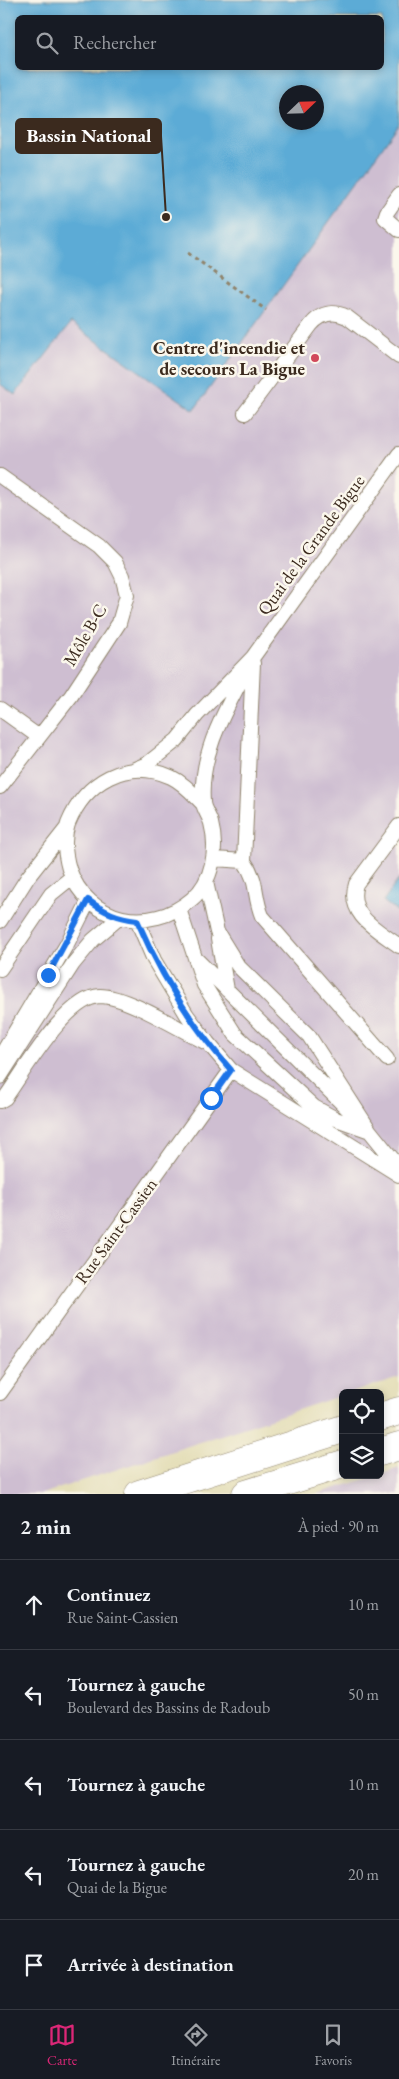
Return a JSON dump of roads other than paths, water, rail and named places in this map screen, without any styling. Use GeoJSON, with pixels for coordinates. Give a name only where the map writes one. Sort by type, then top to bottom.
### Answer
{"type":"FeatureCollection","features":[{"type":"Feature","properties":{"kind":"street"},"geometry":{"type":"LineString","coordinates":[[384,1416],[399,1411]]}},
{"type":"Feature","properties":{"kind":"street"},"geometry":{"type":"LineString","coordinates":[[139,1494],[339,1430]]}},
{"type":"Feature","properties":{"kind":"street"},"geometry":{"type":"LineString","coordinates":[[384,1451],[399,1446]]}},
{"type":"Feature","properties":{"kind":"street"},"geometry":{"type":"LineString","coordinates":[[246,1494],[339,1465]]}},
{"type":"Feature","properties":{"kind":"lane"},"geometry":{"type":"LineString","coordinates":[[399,195],[387,212],[386,218],[399,230]]}},
{"type":"Feature","properties":{"kind":"lane"},"geometry":{"type":"LineString","coordinates":[[245,413],[311,325],[317,318],[327,314],[339,313],[347,317],[399,357]]}},
{"type":"Feature","properties":{"kind":"lane","name":"Quai de la Grande Bigue"},"geometry":{"type":"LineString","coordinates":[[132,770],[147,764],[177,740],[197,715],[253,657],[399,454]]}},
{"type":"Feature","properties":{"kind":"lane","name":"Môle B-C"},"geometry":{"type":"LineString","coordinates":[[0,476],[99,546],[118,569],[126,596],[119,622],[71,696],[0,787]]}},
{"type":"Feature","properties":{"kind":"lane"},"geometry":{"type":"LineString","coordinates":[[253,657],[244,861],[255,877],[256,897],[262,916],[387,1059]]}},
{"type":"Feature","properties":{"kind":"lane","name":"Quai de la Grande Bigue"},"geometry":{"type":"LineString","coordinates":[[202,804],[209,745],[253,657]]}},
{"type":"Feature","properties":{"kind":"lane"},"geometry":{"type":"LineString","coordinates":[[0,709],[39,737]]}},
{"type":"Feature","properties":{"kind":"lane"},"geometry":{"type":"LineString","coordinates":[[0,921],[28,877],[67,828],[76,806],[90,789],[110,776],[132,770],[152,771],[172,777],[189,789],[202,804],[211,821],[214,859],[206,882],[194,897],[179,909],[159,918],[137,920],[119,918],[103,911],[88,900],[72,877],[66,853],[67,828]]}},
{"type":"Feature","properties":{"kind":"lane"},"geometry":{"type":"LineString","coordinates":[[399,826],[356,884],[353,895],[354,905],[366,921],[399,946]]}},
{"type":"Feature","properties":{"kind":"lane"},"geometry":{"type":"LineString","coordinates":[[214,859],[244,861]]}},
{"type":"Feature","properties":{"kind":"lane"},"geometry":{"type":"LineString","coordinates":[[0,969],[51,894],[72,877]]}},
{"type":"Feature","properties":{"kind":"lane"},"geometry":{"type":"LineString","coordinates":[[206,882],[228,990]]}},
{"type":"Feature","properties":{"kind":"lane"},"geometry":{"type":"LineString","coordinates":[[0,1056],[67,944],[88,900]]}},
{"type":"Feature","properties":{"kind":"lane"},"geometry":{"type":"LineString","coordinates":[[179,909],[204,985],[234,1034],[314,1106],[336,1119],[370,1131]]}},
{"type":"Feature","properties":{"kind":"lane"},"geometry":{"type":"LineString","coordinates":[[0,1077],[74,964],[93,940],[119,918]]}},
{"type":"Feature","properties":{"kind":"lane"},"geometry":{"type":"LineString","coordinates":[[137,920],[154,960],[187,1015],[231,1070],[399,1176]]}},
{"type":"Feature","properties":{"kind":"lane"},"geometry":{"type":"LineString","coordinates":[[217,932],[238,966],[309,1036],[370,1131]]}},
{"type":"Feature","properties":{"kind":"lane"},"geometry":{"type":"LineString","coordinates":[[194,956],[370,1131],[399,1166]]}},
{"type":"Feature","properties":{"kind":"lane"},"geometry":{"type":"LineString","coordinates":[[0,1101],[5,1098],[62,1018],[82,1000],[99,996],[130,1004],[208,1043]]}},
{"type":"Feature","properties":{"kind":"lane","name":"Rue Saint-Cassien"},"geometry":{"type":"LineString","coordinates":[[0,1393],[231,1070]]}},
{"type":"Feature","properties":{"kind":"water"},"geometry":{"type":"Polygon","coordinates":[[[0,0],[399,0],[399,124],[194,410],[71,323],[15,395],[0,384],[0,0]]]}},
{"type":"Feature","properties":{"kind":"water"},"geometry":{"type":"Polygon","coordinates":[[[399,879],[399,913],[383,901],[399,879]]]}},
{"type":"Feature","properties":{"kind":"place","name":"Bassin National"},"geometry":{"type":"Point","coordinates":[166,217]}},
{"type":"Feature","properties":{"kind":"place","name":"Centre d'incendie et de secours La Bigue"},"geometry":{"type":"Point","coordinates":[315,358]}}]}
